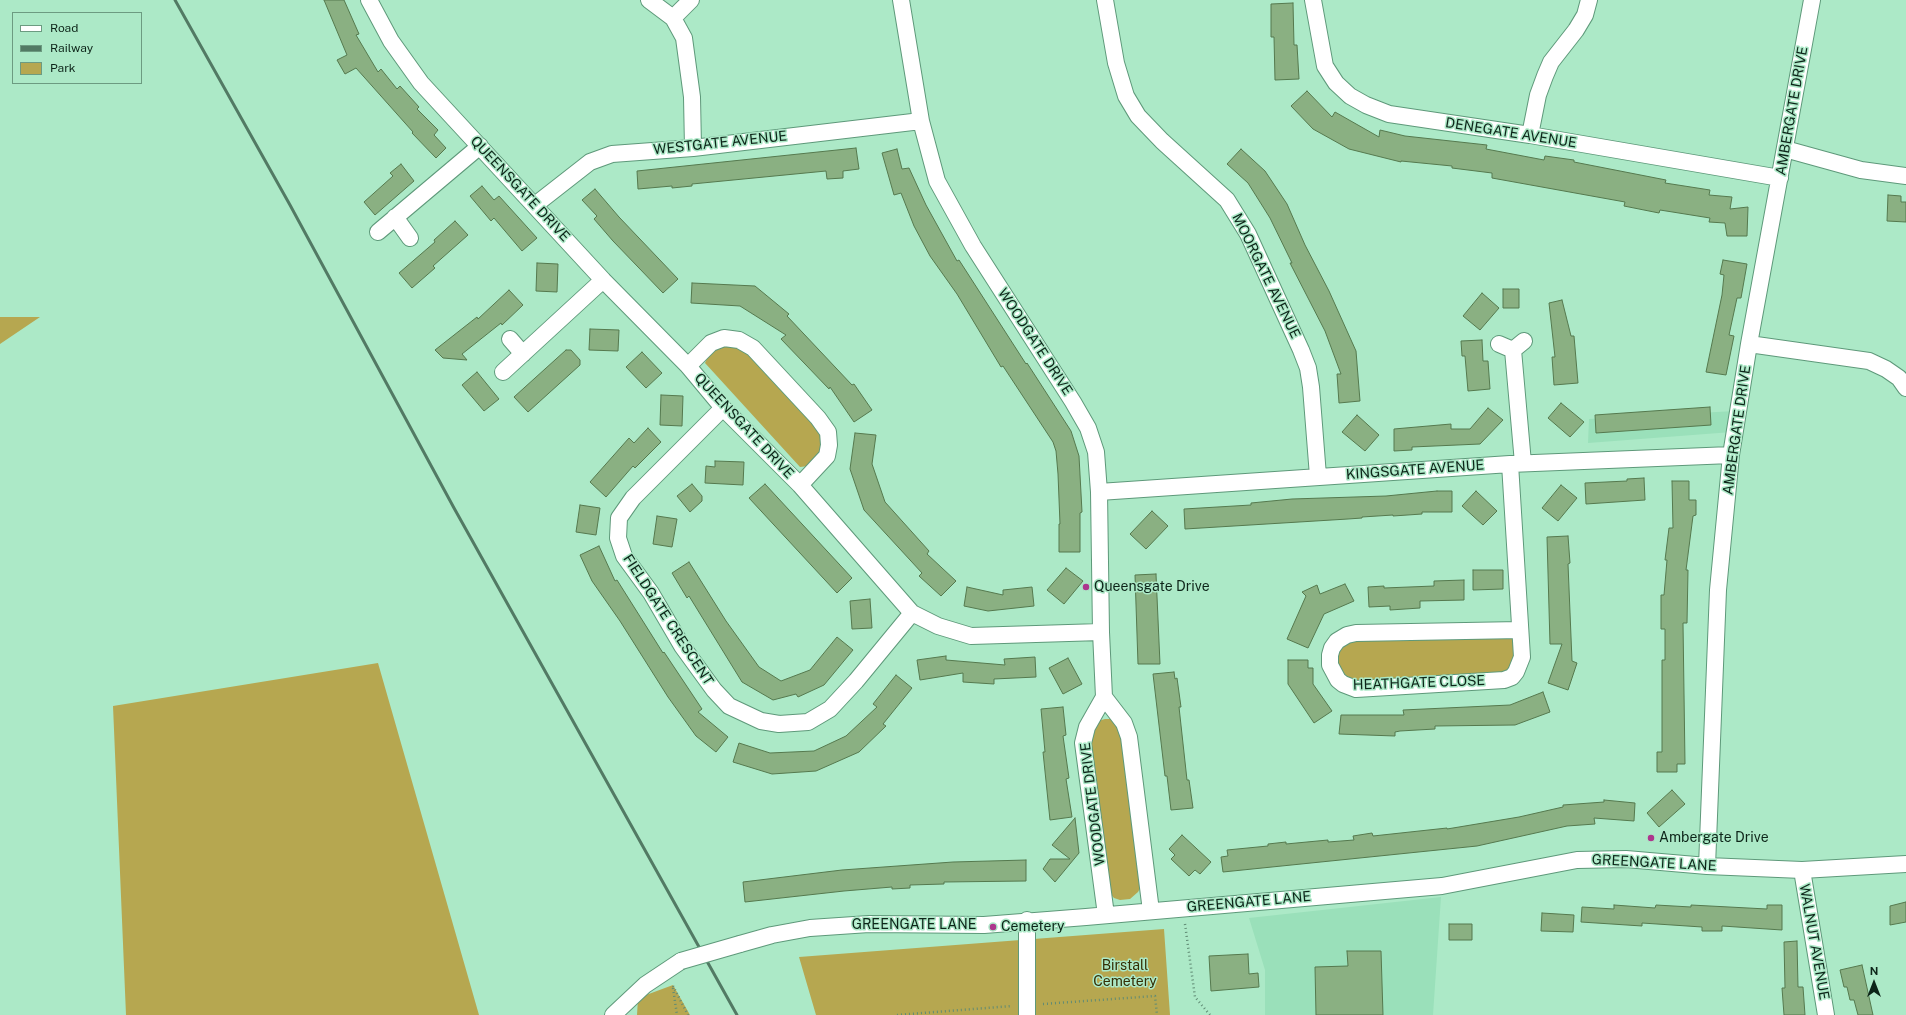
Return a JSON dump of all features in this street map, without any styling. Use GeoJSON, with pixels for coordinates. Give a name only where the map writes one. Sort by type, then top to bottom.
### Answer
{"type":"FeatureCollection","features":[{"type":"Feature","properties":{"kind":"street","name":"QUEENSGATE DRIVE"},"geometry":{"type":"LineString","coordinates":[[368,0],[392,42],[421,83],[603,280],[688,366],[723,408],[800,485],[912,613],[938,626],[971,636],[1101,632]]}},
{"type":"Feature","properties":{"kind":"street"},"geometry":{"type":"LineString","coordinates":[[649,0],[673,18],[684,38],[692,97],[693,148]]}},
{"type":"Feature","properties":{"kind":"street"},"geometry":{"type":"LineString","coordinates":[[673,18],[691,0]]}},
{"type":"Feature","properties":{"kind":"street","name":"WOODGATE DRIVE"},"geometry":{"type":"LineString","coordinates":[[901,0],[921,121],[937,181],[973,246],[1073,402],[1088,428],[1096,452],[1099,492],[1101,632],[1104,698],[1086,727],[1083,743],[1106,915]]}},
{"type":"Feature","properties":{"kind":"street","name":"MOORGATE AVENUE"},"geometry":{"type":"LineString","coordinates":[[1105,0],[1116,63],[1126,96],[1138,116],[1162,141],[1227,200],[1248,234],[1301,350],[1308,368],[1311,387],[1318,476]]}},
{"type":"Feature","properties":{"kind":"street","name":"DENEGATE AVENUE"},"geometry":{"type":"LineString","coordinates":[[1313,0],[1325,66],[1336,83],[1350,96],[1366,106],[1389,114],[1530,135],[1780,178]]}},
{"type":"Feature","properties":{"kind":"street"},"geometry":{"type":"LineString","coordinates":[[1530,135],[1538,95],[1551,62],[1582,20],[1590,0]]}},
{"type":"Feature","properties":{"kind":"street","name":"AMBERGATE DRIVE"},"geometry":{"type":"LineString","coordinates":[[1707,866],[1718,590],[1731,455],[1749,344],[1812,0]]}},
{"type":"Feature","properties":{"kind":"street","name":"WESTGATE AVENUE"},"geometry":{"type":"LineString","coordinates":[[535,205],[590,162],[612,154],[693,148],[921,121]]}},
{"type":"Feature","properties":{"kind":"street"},"geometry":{"type":"LineString","coordinates":[[378,232],[480,146]]}},
{"type":"Feature","properties":{"kind":"street"},"geometry":{"type":"LineString","coordinates":[[1785,149],[1861,170],[1906,176]]}},
{"type":"Feature","properties":{"kind":"street"},"geometry":{"type":"LineString","coordinates":[[395,218],[410,238]]}},
{"type":"Feature","properties":{"kind":"street"},"geometry":{"type":"LineString","coordinates":[[503,372],[603,280]]}},
{"type":"Feature","properties":{"kind":"street","name":"QUEENSGATE DRIVE"},"geometry":{"type":"LineString","coordinates":[[688,366],[711,343],[724,338],[739,340],[753,348],[818,418],[828,432],[829,445],[826,456],[800,485]]}},
{"type":"Feature","properties":{"kind":"street"},"geometry":{"type":"LineString","coordinates":[[510,339],[524,354]]}},
{"type":"Feature","properties":{"kind":"street"},"geometry":{"type":"LineString","coordinates":[[1749,344],[1869,361],[1886,368],[1899,378],[1906,388]]}},
{"type":"Feature","properties":{"kind":"street","name":"HEATHGATE CLOSE"},"geometry":{"type":"LineString","coordinates":[[1512,345],[1522,657],[1520,664],[1512,677],[1504,680],[1356,689],[1343,684],[1338,680],[1330,665],[1332,648],[1337,642],[1347,635],[1356,633],[1520,630]]}},
{"type":"Feature","properties":{"kind":"street","name":"FIELDGATE CRESCENT"},"geometry":{"type":"LineString","coordinates":[[723,408],[633,498],[619,518],[618,531],[618,538],[624,556],[651,593],[682,646],[714,690],[729,706],[761,721],[779,724],[808,722],[830,709],[856,681],[912,613]]}},
{"type":"Feature","properties":{"kind":"street","name":"KINGSGATE AVENUE"},"geometry":{"type":"LineString","coordinates":[[1099,492],[1318,476],[1517,464],[1731,455]]}},
{"type":"Feature","properties":{"kind":"street"},"geometry":{"type":"LineString","coordinates":[[1104,698],[1124,723],[1129,737],[1151,911]]}},
{"type":"Feature","properties":{"kind":"street","name":"GREENGATE LANE"},"geometry":{"type":"LineString","coordinates":[[613,1015],[645,985],[681,961],[772,935],[810,928],[869,924],[984,925],[1027,920],[1106,915],[1442,886],[1577,860],[1626,859],[1707,866],[1802,870],[1906,864]]}},
{"type":"Feature","properties":{"kind":"street","name":"WALNUT AVENUE"},"geometry":{"type":"LineString","coordinates":[[1802,870],[1826,1015]]}},
{"type":"Feature","properties":{"kind":"street"},"geometry":{"type":"LineString","coordinates":[[1027,920],[1027,1015]]}},
{"type":"Feature","properties":{"kind":"path"},"geometry":{"type":"LineString","coordinates":[[1183,908],[1194,997],[1210,1015]]}},
{"type":"Feature","properties":{"kind":"path"},"geometry":{"type":"LineString","coordinates":[[677,1015],[673,985],[688,1015]]}},
{"type":"Feature","properties":{"kind":"shaded area"},"geometry":{"type":"Polygon","coordinates":[[[1735,411],[1732,432],[1588,443],[1589,419],[1735,411]]]}},
{"type":"Feature","properties":{"kind":"shaded area"},"geometry":{"type":"Polygon","coordinates":[[[1441,897],[1433,1015],[1265,1015],[1265,970],[1249,918],[1441,897]]]}},
{"type":"Feature","properties":{"kind":"green space"},"geometry":{"type":"Polygon","coordinates":[[[0,317],[40,317],[0,344],[0,317]]]}},
{"type":"Feature","properties":{"kind":"green space"},"geometry":{"type":"Polygon","coordinates":[[[727,344],[739,347],[749,356],[816,428],[822,439],[824,449],[809,466],[800,467],[705,363],[710,352],[727,344]]]}},
{"type":"Feature","properties":{"kind":"green space"},"geometry":{"type":"Polygon","coordinates":[[[1520,630],[1516,672],[1343,684],[1332,648],[1337,641],[1520,630]]]}},
{"type":"Feature","properties":{"kind":"green space"},"geometry":{"type":"Polygon","coordinates":[[[378,663],[479,1015],[126,1015],[113,706],[378,663]]]}},
{"type":"Feature","properties":{"kind":"green space"},"geometry":{"type":"Polygon","coordinates":[[[1105,719],[1112,719],[1119,725],[1143,883],[1138,892],[1130,899],[1120,900],[1114,898],[1106,889],[1089,741],[1095,722],[1105,719]]]}},
{"type":"Feature","properties":{"kind":"green space","name":"Birstall Cemetery"},"geometry":{"type":"Polygon","coordinates":[[[1164,929],[1170,1015],[816,1015],[799,957],[1164,929]]]}},
{"type":"Feature","properties":{"kind":"green space"},"geometry":{"type":"Polygon","coordinates":[[[673,985],[690,1015],[637,1015],[638,998],[673,985]]]}},
{"type":"Feature","properties":{"kind":"building"},"geometry":{"type":"Polygon","coordinates":[[[324,0],[344,0],[359,34],[356,35],[378,72],[381,69],[397,89],[400,86],[419,107],[417,109],[438,130],[434,135],[446,148],[436,158],[412,133],[413,132],[356,68],[345,74],[337,60],[347,55],[324,0]]]}},
{"type":"Feature","properties":{"kind":"building"},"geometry":{"type":"Polygon","coordinates":[[[1293,3],[1294,45],[1297,45],[1299,79],[1275,80],[1274,37],[1271,37],[1271,4],[1293,3]]]}},
{"type":"Feature","properties":{"kind":"building"},"geometry":{"type":"Polygon","coordinates":[[[1307,91],[1332,117],[1335,112],[1379,137],[1380,130],[1405,136],[1487,145],[1486,149],[1544,160],[1545,156],[1574,160],[1574,162],[1666,180],[1665,183],[1710,190],[1709,195],[1732,197],[1730,209],[1748,207],[1747,236],[1727,236],[1725,223],[1709,222],[1710,218],[1660,210],[1659,213],[1624,206],[1625,202],[1492,178],[1492,173],[1452,168],[1452,166],[1401,162],[1349,149],[1313,129],[1291,106],[1307,91]]]}},
{"type":"Feature","properties":{"kind":"building"},"geometry":{"type":"Polygon","coordinates":[[[856,148],[859,169],[843,171],[843,178],[827,179],[826,171],[692,184],[692,186],[672,188],[672,186],[638,189],[637,171],[856,148]]]}},
{"type":"Feature","properties":{"kind":"building"},"geometry":{"type":"Polygon","coordinates":[[[897,149],[902,169],[909,168],[926,205],[957,261],[959,260],[1071,431],[1079,456],[1082,512],[1080,513],[1080,552],[1059,552],[1060,524],[1058,474],[1056,451],[1053,442],[1003,366],[1001,367],[957,294],[930,256],[914,226],[901,193],[894,195],[882,153],[897,149]]]}},
{"type":"Feature","properties":{"kind":"building"},"geometry":{"type":"Polygon","coordinates":[[[1241,149],[1265,171],[1287,204],[1305,245],[1329,291],[1356,351],[1360,401],[1339,403],[1337,374],[1341,374],[1325,331],[1290,263],[1292,263],[1270,218],[1248,183],[1227,164],[1241,149]]]}},
{"type":"Feature","properties":{"kind":"building"},"geometry":{"type":"Polygon","coordinates":[[[401,164],[414,181],[375,215],[364,202],[393,176],[390,173],[401,164]]]}},
{"type":"Feature","properties":{"kind":"building"},"geometry":{"type":"Polygon","coordinates":[[[482,186],[494,200],[499,196],[537,238],[522,251],[494,218],[491,221],[470,196],[482,186]]]}},
{"type":"Feature","properties":{"kind":"building"},"geometry":{"type":"Polygon","coordinates":[[[595,189],[619,217],[678,279],[663,293],[594,219],[597,216],[582,200],[595,189]]]}},
{"type":"Feature","properties":{"kind":"building"},"geometry":{"type":"Polygon","coordinates":[[[1888,195],[1901,196],[1901,202],[1906,202],[1906,222],[1887,221],[1888,195]]]}},
{"type":"Feature","properties":{"kind":"building"},"geometry":{"type":"Polygon","coordinates":[[[455,221],[468,235],[433,266],[435,268],[412,288],[399,273],[435,242],[434,240],[455,221]]]}},
{"type":"Feature","properties":{"kind":"building"},"geometry":{"type":"Polygon","coordinates":[[[1723,260],[1747,264],[1741,298],[1737,298],[1729,335],[1734,336],[1726,375],[1706,372],[1722,295],[1724,275],[1720,274],[1723,260]]]}},
{"type":"Feature","properties":{"kind":"building"},"geometry":{"type":"Polygon","coordinates":[[[537,263],[558,264],[557,292],[536,291],[537,263]]]}},
{"type":"Feature","properties":{"kind":"building"},"geometry":{"type":"Polygon","coordinates":[[[692,283],[755,286],[789,314],[787,316],[852,385],[854,384],[872,410],[854,422],[830,387],[829,389],[781,339],[786,335],[740,306],[691,303],[692,283]]]}},
{"type":"Feature","properties":{"kind":"building"},"geometry":{"type":"Polygon","coordinates":[[[1503,289],[1519,289],[1519,308],[1503,308],[1503,289]]]}},
{"type":"Feature","properties":{"kind":"building"},"geometry":{"type":"Polygon","coordinates":[[[509,290],[523,305],[502,325],[501,323],[462,354],[467,360],[443,358],[435,350],[477,317],[478,319],[509,290]]]}},
{"type":"Feature","properties":{"kind":"building"},"geometry":{"type":"Polygon","coordinates":[[[1482,293],[1499,308],[1480,330],[1463,316],[1482,293]]]}},
{"type":"Feature","properties":{"kind":"building"},"geometry":{"type":"Polygon","coordinates":[[[1562,300],[1571,336],[1574,336],[1578,383],[1554,385],[1552,357],[1555,357],[1549,303],[1562,300]]]}},
{"type":"Feature","properties":{"kind":"building"},"geometry":{"type":"Polygon","coordinates":[[[590,329],[619,330],[618,351],[589,350],[590,329]]]}},
{"type":"Feature","properties":{"kind":"building"},"geometry":{"type":"Polygon","coordinates":[[[1482,340],[1483,361],[1488,361],[1490,389],[1468,391],[1465,356],[1462,356],[1461,341],[1482,340]]]}},
{"type":"Feature","properties":{"kind":"building"},"geometry":{"type":"Polygon","coordinates":[[[566,350],[571,350],[580,360],[580,365],[528,412],[514,397],[566,350]]]}},
{"type":"Feature","properties":{"kind":"building"},"geometry":{"type":"Polygon","coordinates":[[[642,352],[662,373],[646,388],[626,367],[642,352]]]}},
{"type":"Feature","properties":{"kind":"building"},"geometry":{"type":"Polygon","coordinates":[[[477,372],[499,399],[484,411],[462,385],[477,372]]]}},
{"type":"Feature","properties":{"kind":"building"},"geometry":{"type":"Polygon","coordinates":[[[661,395],[683,396],[682,426],[660,425],[661,395]]]}},
{"type":"Feature","properties":{"kind":"building"},"geometry":{"type":"Polygon","coordinates":[[[1561,403],[1584,422],[1570,437],[1548,418],[1561,403]]]}},
{"type":"Feature","properties":{"kind":"building"},"geometry":{"type":"Polygon","coordinates":[[[1710,407],[1711,425],[1596,433],[1595,415],[1710,407]]]}},
{"type":"Feature","properties":{"kind":"building"},"geometry":{"type":"Polygon","coordinates":[[[1488,408],[1503,420],[1480,444],[1412,447],[1412,450],[1394,451],[1394,429],[1451,424],[1451,429],[1470,429],[1488,408]]]}},
{"type":"Feature","properties":{"kind":"building"},"geometry":{"type":"Polygon","coordinates":[[[1357,415],[1379,435],[1365,451],[1342,432],[1357,415]]]}},
{"type":"Feature","properties":{"kind":"building"},"geometry":{"type":"Polygon","coordinates":[[[648,428],[661,442],[635,468],[633,466],[606,497],[590,482],[629,438],[634,443],[648,428]]]}},
{"type":"Feature","properties":{"kind":"building"},"geometry":{"type":"Polygon","coordinates":[[[855,433],[876,435],[872,464],[885,502],[929,551],[927,554],[956,581],[941,596],[919,576],[922,573],[864,510],[850,469],[855,433]]]}},
{"type":"Feature","properties":{"kind":"building"},"geometry":{"type":"Polygon","coordinates":[[[715,461],[744,462],[743,485],[705,483],[706,466],[715,467],[715,461]]]}},
{"type":"Feature","properties":{"kind":"building"},"geometry":{"type":"Polygon","coordinates":[[[1644,478],[1645,500],[1586,504],[1585,483],[1627,481],[1627,479],[1644,478]]]}},
{"type":"Feature","properties":{"kind":"building"},"geometry":{"type":"Polygon","coordinates":[[[1672,481],[1689,481],[1689,500],[1696,500],[1696,515],[1693,516],[1686,570],[1688,570],[1687,623],[1683,623],[1685,764],[1677,764],[1677,772],[1657,772],[1657,752],[1662,752],[1662,660],[1665,660],[1665,629],[1661,629],[1661,595],[1664,595],[1667,560],[1665,560],[1669,528],[1673,528],[1672,481]]]}},
{"type":"Feature","properties":{"kind":"building"},"geometry":{"type":"Polygon","coordinates":[[[692,484],[702,496],[702,501],[690,512],[677,496],[692,484]]]}},
{"type":"Feature","properties":{"kind":"building"},"geometry":{"type":"Polygon","coordinates":[[[765,484],[852,578],[837,593],[749,498],[765,484]]]}},
{"type":"Feature","properties":{"kind":"building"},"geometry":{"type":"Polygon","coordinates":[[[1561,485],[1577,498],[1558,521],[1542,508],[1561,485]]]}},
{"type":"Feature","properties":{"kind":"building"},"geometry":{"type":"Polygon","coordinates":[[[1452,491],[1452,512],[1422,512],[1422,514],[1185,529],[1184,509],[1251,505],[1251,503],[1292,499],[1386,496],[1452,491]]]}},
{"type":"Feature","properties":{"kind":"building"},"geometry":{"type":"Polygon","coordinates":[[[1476,491],[1497,511],[1483,525],[1462,506],[1476,491]]]}},
{"type":"Feature","properties":{"kind":"building"},"geometry":{"type":"Polygon","coordinates":[[[580,505],[600,508],[596,535],[576,532],[580,505]]]}},
{"type":"Feature","properties":{"kind":"building"},"geometry":{"type":"Polygon","coordinates":[[[1152,511],[1168,526],[1146,549],[1130,534],[1152,511]]]}},
{"type":"Feature","properties":{"kind":"building"},"geometry":{"type":"Polygon","coordinates":[[[657,516],[677,519],[672,547],[653,544],[657,516]]]}},
{"type":"Feature","properties":{"kind":"building"},"geometry":{"type":"Polygon","coordinates":[[[1568,536],[1572,661],[1577,663],[1568,690],[1548,683],[1562,644],[1550,644],[1547,537],[1568,536]]]}},
{"type":"Feature","properties":{"kind":"building"},"geometry":{"type":"Polygon","coordinates":[[[599,546],[615,581],[617,580],[663,653],[664,652],[702,709],[698,712],[728,737],[716,752],[696,736],[668,697],[620,621],[592,581],[580,555],[599,546]]]}},
{"type":"Feature","properties":{"kind":"building"},"geometry":{"type":"Polygon","coordinates":[[[689,562],[726,621],[759,667],[781,681],[810,670],[837,637],[853,650],[824,685],[798,697],[796,694],[773,700],[742,682],[689,596],[687,598],[672,573],[689,562]]]}},
{"type":"Feature","properties":{"kind":"building"},"geometry":{"type":"Polygon","coordinates":[[[1066,568],[1083,581],[1064,604],[1047,590],[1066,568]]]}},
{"type":"Feature","properties":{"kind":"building"},"geometry":{"type":"Polygon","coordinates":[[[1473,570],[1503,570],[1503,589],[1473,590],[1473,570]]]}},
{"type":"Feature","properties":{"kind":"building"},"geometry":{"type":"Polygon","coordinates":[[[1156,574],[1160,664],[1138,664],[1135,575],[1156,574]]]}},
{"type":"Feature","properties":{"kind":"building"},"geometry":{"type":"Polygon","coordinates":[[[1464,580],[1464,600],[1420,601],[1420,608],[1390,610],[1390,606],[1369,607],[1368,587],[1384,586],[1384,588],[1434,586],[1434,581],[1464,580]]]}},
{"type":"Feature","properties":{"kind":"building"},"geometry":{"type":"Polygon","coordinates":[[[1345,584],[1354,601],[1324,614],[1308,648],[1287,639],[1306,596],[1302,592],[1317,585],[1320,594],[1345,584]]]}},
{"type":"Feature","properties":{"kind":"building"},"geometry":{"type":"Polygon","coordinates":[[[967,587],[1003,595],[1003,590],[1032,587],[1034,606],[988,611],[964,606],[967,587]]]}},
{"type":"Feature","properties":{"kind":"building"},"geometry":{"type":"Polygon","coordinates":[[[870,599],[872,628],[852,629],[850,601],[870,599]]]}},
{"type":"Feature","properties":{"kind":"building"},"geometry":{"type":"Polygon","coordinates":[[[946,656],[946,660],[1005,665],[1004,659],[1035,657],[1036,677],[994,679],[994,684],[963,682],[963,673],[920,680],[917,660],[946,656]]]}},
{"type":"Feature","properties":{"kind":"building"},"geometry":{"type":"Polygon","coordinates":[[[1068,658],[1082,684],[1063,694],[1049,668],[1068,658]]]}},
{"type":"Feature","properties":{"kind":"building"},"geometry":{"type":"Polygon","coordinates":[[[1288,660],[1308,660],[1308,668],[1313,668],[1313,684],[1332,711],[1314,723],[1288,684],[1288,660]]]}},
{"type":"Feature","properties":{"kind":"building"},"geometry":{"type":"Polygon","coordinates":[[[1174,672],[1175,679],[1177,678],[1187,780],[1189,780],[1193,808],[1171,810],[1167,776],[1165,776],[1153,674],[1174,672]]]}},
{"type":"Feature","properties":{"kind":"building"},"geometry":{"type":"Polygon","coordinates":[[[896,675],[912,688],[883,724],[886,726],[859,752],[816,771],[772,774],[733,762],[739,743],[770,753],[814,751],[846,736],[877,707],[873,704],[896,675]]]}},
{"type":"Feature","properties":{"kind":"building"},"geometry":{"type":"Polygon","coordinates":[[[1543,692],[1550,712],[1515,725],[1435,726],[1435,729],[1395,732],[1395,736],[1339,734],[1341,715],[1404,715],[1403,710],[1510,705],[1543,692]]]}},
{"type":"Feature","properties":{"kind":"building"},"geometry":{"type":"Polygon","coordinates":[[[1063,707],[1066,735],[1063,736],[1069,778],[1066,779],[1072,817],[1050,820],[1043,752],[1045,752],[1041,709],[1063,707]]]}},
{"type":"Feature","properties":{"kind":"building"},"geometry":{"type":"Polygon","coordinates":[[[1672,790],[1685,804],[1659,827],[1647,813],[1672,790]]]}},
{"type":"Feature","properties":{"kind":"building"},"geometry":{"type":"Polygon","coordinates":[[[1604,800],[1635,803],[1634,821],[1594,818],[1595,824],[1567,826],[1477,846],[1223,872],[1221,857],[1228,856],[1227,850],[1268,846],[1268,844],[1286,842],[1286,844],[1328,840],[1328,842],[1354,840],[1353,836],[1372,833],[1373,836],[1447,829],[1519,817],[1563,807],[1563,805],[1604,802],[1604,800]]]}},
{"type":"Feature","properties":{"kind":"building"},"geometry":{"type":"Polygon","coordinates":[[[1075,818],[1079,853],[1055,882],[1043,869],[1050,859],[1070,859],[1052,845],[1075,818]]]}},
{"type":"Feature","properties":{"kind":"building"},"geometry":{"type":"Polygon","coordinates":[[[1182,835],[1211,862],[1200,874],[1195,870],[1189,876],[1171,859],[1175,855],[1169,849],[1182,835]]]}},
{"type":"Feature","properties":{"kind":"building"},"geometry":{"type":"Polygon","coordinates":[[[1026,860],[1026,881],[944,882],[944,884],[910,885],[910,888],[892,889],[892,887],[844,891],[745,902],[743,882],[842,870],[953,862],[1026,860]]]}},
{"type":"Feature","properties":{"kind":"building"},"geometry":{"type":"Polygon","coordinates":[[[1906,902],[1906,922],[1890,925],[1890,906],[1906,902]]]}},
{"type":"Feature","properties":{"kind":"building"},"geometry":{"type":"Polygon","coordinates":[[[1614,905],[1655,908],[1656,905],[1691,907],[1691,905],[1767,909],[1767,905],[1782,905],[1782,930],[1722,926],[1722,931],[1702,931],[1702,927],[1642,923],[1642,926],[1581,922],[1582,907],[1614,909],[1614,905]]]}},
{"type":"Feature","properties":{"kind":"building"},"geometry":{"type":"Polygon","coordinates":[[[1542,913],[1574,915],[1573,932],[1541,931],[1542,913]]]}},
{"type":"Feature","properties":{"kind":"building"},"geometry":{"type":"Polygon","coordinates":[[[1449,924],[1472,924],[1472,940],[1449,940],[1449,924]]]}},
{"type":"Feature","properties":{"kind":"building"},"geometry":{"type":"Polygon","coordinates":[[[1797,941],[1798,987],[1803,987],[1805,1015],[1784,1015],[1782,988],[1785,988],[1784,942],[1797,941]]]}},
{"type":"Feature","properties":{"kind":"building"},"geometry":{"type":"Polygon","coordinates":[[[1347,951],[1381,951],[1383,1015],[1316,1015],[1315,967],[1348,966],[1347,951]]]}},
{"type":"Feature","properties":{"kind":"building"},"geometry":{"type":"Polygon","coordinates":[[[1248,954],[1249,974],[1258,973],[1259,987],[1211,991],[1209,956],[1248,954]]]}},
{"type":"Feature","properties":{"kind":"building"},"geometry":{"type":"Polygon","coordinates":[[[1862,965],[1873,1015],[1858,1015],[1854,1000],[1850,1000],[1847,987],[1844,987],[1840,970],[1862,965]]]}},
{"type":"Feature","properties":{"kind":"railway"},"geometry":{"type":"LineString","coordinates":[[175,0],[290,205],[454,508],[737,1015]]}},
{"type":"Feature","properties":{"kind":"place","name":"Queensgate Drive"},"geometry":{"type":"Point","coordinates":[1086,587]}},
{"type":"Feature","properties":{"kind":"place","name":"Ambergate Drive"},"geometry":{"type":"Point","coordinates":[1651,838]}},
{"type":"Feature","properties":{"kind":"place","name":"Cemetery"},"geometry":{"type":"Point","coordinates":[993,927]}}]}
